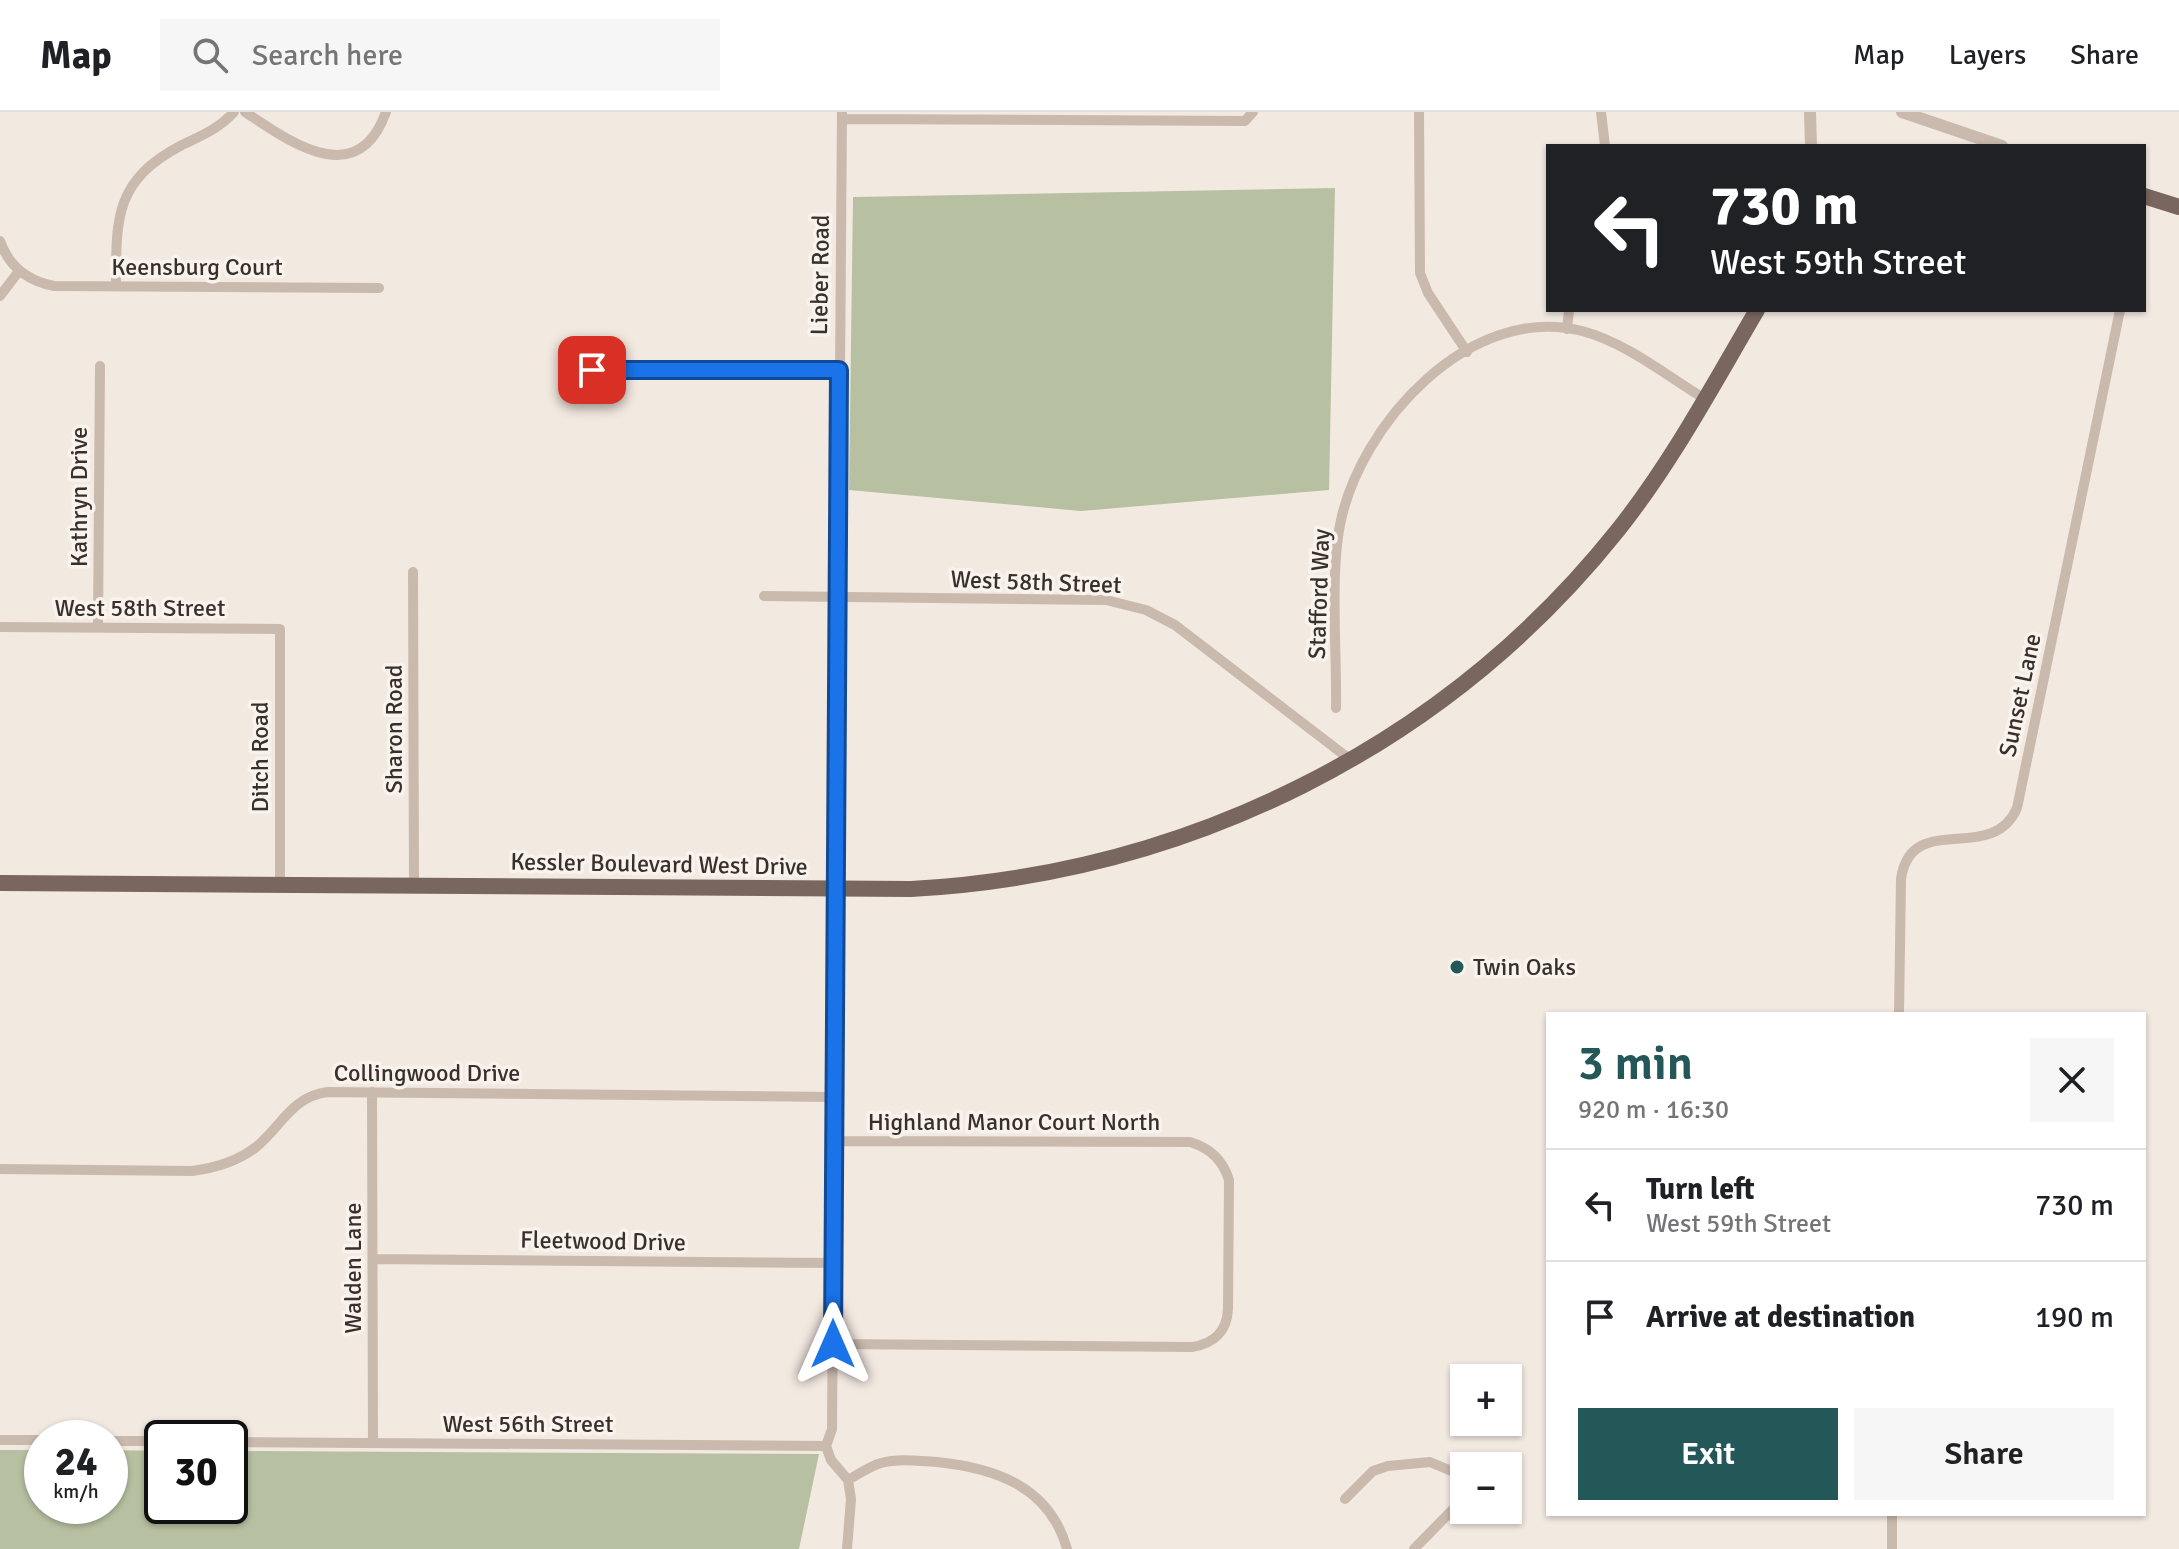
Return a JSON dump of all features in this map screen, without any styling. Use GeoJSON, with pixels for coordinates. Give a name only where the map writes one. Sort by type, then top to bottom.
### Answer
{"type":"FeatureCollection","features":[{"type":"Feature","properties":{"kind":"main road"},"geometry":{"type":"LineString","coordinates":[[2146,198],[2179,207]]}},
{"type":"Feature","properties":{"kind":"main road","name":"Kessler Boulevard West Drive"},"geometry":{"type":"LineString","coordinates":[[0,883],[835,890],[989,882],[1103,861],[1230,820],[1352,761],[1446,698],[1545,612],[1636,506],[1705,399],[1756,312]]}},
{"type":"Feature","properties":{"kind":"street"},"geometry":{"type":"LineString","coordinates":[[116,286],[118,218],[132,184],[155,160],[216,129],[234,112]]}},
{"type":"Feature","properties":{"kind":"street"},"geometry":{"type":"LineString","coordinates":[[245,112],[301,149],[333,155],[352,150],[366,141],[386,112]]}},
{"type":"Feature","properties":{"kind":"street"},"geometry":{"type":"LineString","coordinates":[[842,116],[1245,121],[1253,112]]}},
{"type":"Feature","properties":{"kind":"street"},"geometry":{"type":"LineString","coordinates":[[1419,112],[1419,269],[1428,293],[1467,352]]}},
{"type":"Feature","properties":{"kind":"street"},"geometry":{"type":"LineString","coordinates":[[1601,112],[1605,144]]}},
{"type":"Feature","properties":{"kind":"street"},"geometry":{"type":"LineString","coordinates":[[1810,112],[1811,144]]}},
{"type":"Feature","properties":{"kind":"street"},"geometry":{"type":"LineString","coordinates":[[1902,112],[1996,144]]}},
{"type":"Feature","properties":{"kind":"street","name":"Lieber Road"},"geometry":{"type":"LineString","coordinates":[[826,1446],[832,1429],[842,116]]}},
{"type":"Feature","properties":{"kind":"street"},"geometry":{"type":"LineString","coordinates":[[0,241],[19,271],[0,296]]}},
{"type":"Feature","properties":{"kind":"street","name":"Keensburg Court"},"geometry":{"type":"LineString","coordinates":[[19,271],[37,282],[54,286],[379,288]]}},
{"type":"Feature","properties":{"kind":"street"},"geometry":{"type":"LineString","coordinates":[[1567,329],[1569,312]]}},
{"type":"Feature","properties":{"kind":"street","name":"Sunset Lane"},"geometry":{"type":"LineString","coordinates":[[1899,1012],[1901,879],[1908,859],[1919,846],[1939,839],[1988,837],[2006,826],[2017,808],[2120,312]]}},
{"type":"Feature","properties":{"kind":"street","name":"Stafford Way"},"geometry":{"type":"LineString","coordinates":[[1336,708],[1337,538],[1352,481],[1371,444],[1403,401],[1437,371],[1467,352],[1507,334],[1541,328],[1567,329],[1601,337],[1705,399]]}},
{"type":"Feature","properties":{"kind":"street","name":"Kathryn Drive"},"geometry":{"type":"LineString","coordinates":[[98,628],[100,366]]}},
{"type":"Feature","properties":{"kind":"street"},"geometry":{"type":"LineString","coordinates":[[592,370],[839,370]]}},
{"type":"Feature","properties":{"kind":"street","name":"Sharon Road"},"geometry":{"type":"LineString","coordinates":[[413,572],[414,885]]}},
{"type":"Feature","properties":{"kind":"street","name":"West 58th Street"},"geometry":{"type":"LineString","coordinates":[[764,596],[1106,600],[1138,607],[1182,630],[1352,761]]}},
{"type":"Feature","properties":{"kind":"street","name":"West 58th Street"},"geometry":{"type":"LineString","coordinates":[[0,627],[280,629]]}},
{"type":"Feature","properties":{"kind":"street","name":"Ditch Road"},"geometry":{"type":"LineString","coordinates":[[280,629],[280,885]]}},
{"type":"Feature","properties":{"kind":"street","name":"Collingwood Drive"},"geometry":{"type":"LineString","coordinates":[[0,1169],[209,1169],[253,1149],[293,1106],[311,1095],[372,1092],[834,1097]]}},
{"type":"Feature","properties":{"kind":"street","name":"Walden Lane"},"geometry":{"type":"LineString","coordinates":[[372,1092],[373,1443]]}},
{"type":"Feature","properties":{"kind":"street","name":"Highland Manor Court North"},"geometry":{"type":"LineString","coordinates":[[833,1141],[1194,1143],[1218,1158],[1229,1180],[1228,1316],[1224,1328],[1213,1341],[1192,1347],[833,1344]]}},
{"type":"Feature","properties":{"kind":"street","name":"Fleetwood Drive"},"geometry":{"type":"LineString","coordinates":[[373,1259],[833,1263]]}},
{"type":"Feature","properties":{"kind":"street"},"geometry":{"type":"LineString","coordinates":[[0,1440],[24,1440]]}},
{"type":"Feature","properties":{"kind":"street","name":"West 56th Street"},"geometry":{"type":"LineString","coordinates":[[248,1442],[826,1446]]}},
{"type":"Feature","properties":{"kind":"street"},"geometry":{"type":"LineString","coordinates":[[826,1446],[831,1460],[848,1480],[851,1499],[847,1549]]}},
{"type":"Feature","properties":{"kind":"street"},"geometry":{"type":"LineString","coordinates":[[848,1480],[873,1465],[891,1461],[948,1463],[986,1470],[1014,1481],[1038,1497],[1059,1526],[1067,1549]]}},
{"type":"Feature","properties":{"kind":"street"},"geometry":{"type":"LineString","coordinates":[[1345,1499],[1379,1468],[1430,1462],[1450,1470]]}},
{"type":"Feature","properties":{"kind":"street"},"geometry":{"type":"LineString","coordinates":[[1414,1549],[1450,1512]]}},
{"type":"Feature","properties":{"kind":"street"},"geometry":{"type":"LineString","coordinates":[[1892,1516],[1892,1549]]}},
{"type":"Feature","properties":{"kind":"green space"},"geometry":{"type":"Polygon","coordinates":[[[1335,188],[1329,490],[1081,511],[849,490],[853,197],[1335,188]]]}},
{"type":"Feature","properties":{"kind":"green space"},"geometry":{"type":"Polygon","coordinates":[[[0,1450],[24,1450],[24,1524],[128,1524],[128,1450],[144,1451],[144,1524],[248,1524],[248,1451],[819,1454],[799,1549],[0,1549],[0,1450]]]}},
{"type":"Feature","properties":{"kind":"place","name":"Twin Oaks"},"geometry":{"type":"Point","coordinates":[1457,967]}},
{"type":"Feature","properties":{"kind":"route"},"geometry":{"type":"LineString","coordinates":[[592,370],[839,370],[833,1344]]}}]}
